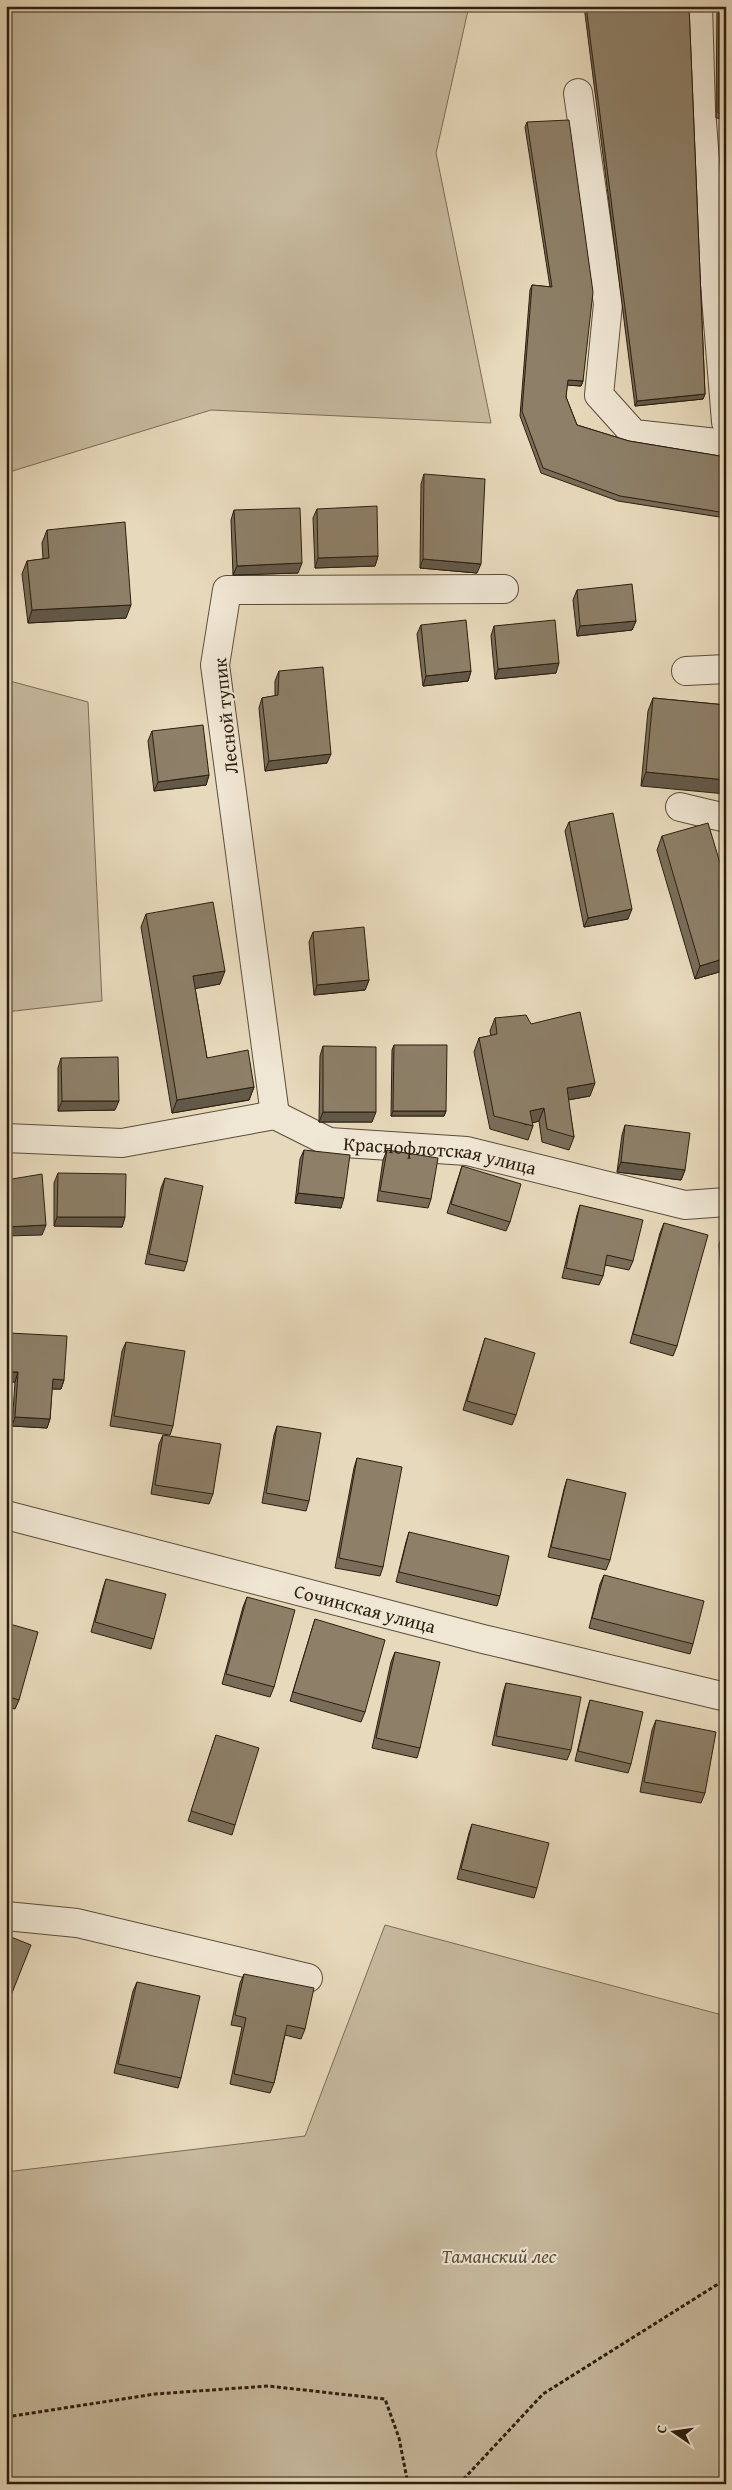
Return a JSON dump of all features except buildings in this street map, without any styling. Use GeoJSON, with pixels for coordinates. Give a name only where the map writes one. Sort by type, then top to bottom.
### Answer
{"type":"FeatureCollection","features":[{"type":"Feature","properties":{"kind":"street"},"geometry":{"type":"LineString","coordinates":[[698,6],[701,110],[726,422]]}},
{"type":"Feature","properties":{"kind":"street"},"geometry":{"type":"LineString","coordinates":[[578,93],[608,304],[599,395],[634,434],[726,444]]}},
{"type":"Feature","properties":{"kind":"street","name":"Лесной тупик"},"geometry":{"type":"LineString","coordinates":[[275,1115],[216,665],[227,590],[504,589]]}},
{"type":"Feature","properties":{"kind":"street"},"geometry":{"type":"LineString","coordinates":[[686,671],[726,669]]}},
{"type":"Feature","properties":{"kind":"street"},"geometry":{"type":"LineString","coordinates":[[680,807],[726,818]]}},
{"type":"Feature","properties":{"kind":"street"},"geometry":{"type":"LineString","coordinates":[[6,1138],[122,1143],[275,1115]]}},
{"type":"Feature","properties":{"kind":"street","name":"Краснофлотская улица"},"geometry":{"type":"LineString","coordinates":[[275,1115],[329,1142],[468,1151],[685,1205],[726,1202]]}},
{"type":"Feature","properties":{"kind":"street","name":"Сочинская улица"},"geometry":{"type":"LineString","coordinates":[[6,1515],[483,1639],[726,1697]]}},
{"type":"Feature","properties":{"kind":"street"},"geometry":{"type":"LineString","coordinates":[[6,1916],[77,1923],[308,1978]]}},
{"type":"Feature","properties":{"kind":"path"},"geometry":{"type":"LineString","coordinates":[[459,2484],[543,2394],[726,2278]]}},
{"type":"Feature","properties":{"kind":"path"},"geometry":{"type":"LineString","coordinates":[[6,2417],[155,2394],[268,2386],[386,2399],[400,2438],[408,2484]]}},
{"type":"Feature","properties":{"kind":"green space"},"geometry":{"type":"Polygon","coordinates":[[[6,6],[469,6],[436,153],[491,423],[211,410],[6,473],[6,6]]]}},
{"type":"Feature","properties":{"kind":"green space"},"geometry":{"type":"Polygon","coordinates":[[[6,680],[88,702],[102,1001],[6,1012],[6,680]]]}},
{"type":"Feature","properties":{"kind":"green space","name":"Таманский лес"},"geometry":{"type":"Polygon","coordinates":[[[385,1925],[726,2016],[726,2484],[6,2484],[6,2172],[305,2136],[385,1925]]]}}]}
